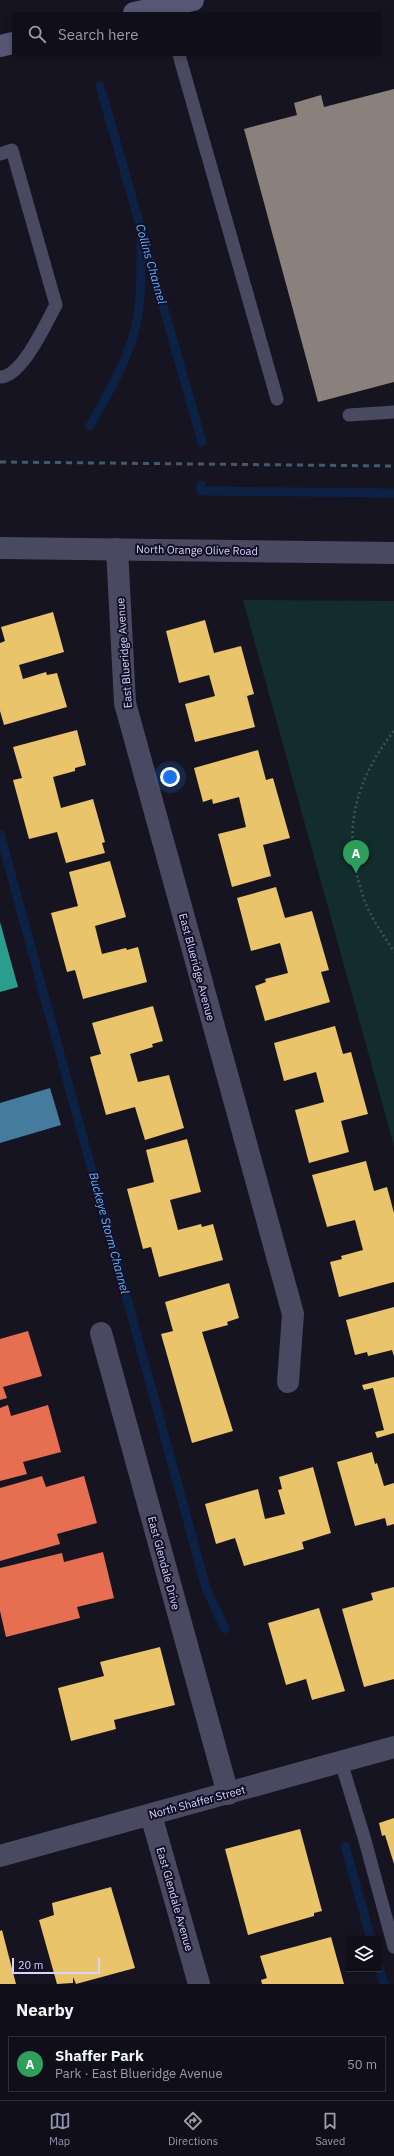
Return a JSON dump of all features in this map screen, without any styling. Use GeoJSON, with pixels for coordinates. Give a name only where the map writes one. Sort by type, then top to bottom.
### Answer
{"type":"FeatureCollection","features":[{"type":"Feature","properties":{"kind":"main road"},"geometry":{"type":"LineString","coordinates":[[138,12],[193,0]]}},
{"type":"Feature","properties":{"kind":"main road"},"geometry":{"type":"LineString","coordinates":[[0,46],[12,43]]}},
{"type":"Feature","properties":{"kind":"street","name":"North Orange Olive Road"},"geometry":{"type":"LineString","coordinates":[[0,548],[394,553]]}},
{"type":"Feature","properties":{"kind":"street","name":"East Blueridge Avenue"},"geometry":{"type":"LineString","coordinates":[[117,549],[125,703],[292,1314],[288,1382]]}},
{"type":"Feature","properties":{"kind":"street","name":"East Glendale Drive"},"geometry":{"type":"LineString","coordinates":[[101,1333],[228,1794]]}},
{"type":"Feature","properties":{"kind":"street","name":"North Shaffer Street"},"geometry":{"type":"LineString","coordinates":[[0,1856],[394,1747]]}},
{"type":"Feature","properties":{"kind":"street","name":"East Glendale Avenue"},"geometry":{"type":"LineString","coordinates":[[151,1814],[199,1984]]}},
{"type":"Feature","properties":{"kind":"lane"},"geometry":{"type":"LineString","coordinates":[[179,56],[277,399]]}},
{"type":"Feature","properties":{"kind":"lane"},"geometry":{"type":"LineString","coordinates":[[0,154],[12,150],[56,305],[20,366],[5,377],[0,376]]}},
{"type":"Feature","properties":{"kind":"lane"},"geometry":{"type":"LineString","coordinates":[[349,415],[394,412]]}},
{"type":"Feature","properties":{"kind":"lane"},"geometry":{"type":"LineString","coordinates":[[340,1762],[364,1837],[394,1947]]}},
{"type":"Feature","properties":{"kind":"path"},"geometry":{"type":"LineString","coordinates":[[394,731],[381,748],[367,771],[358,795],[352,821],[351,847],[364,900],[377,927],[394,952]]}},
{"type":"Feature","properties":{"kind":"green space"},"geometry":{"type":"Polygon","coordinates":[[[243,600],[394,601],[394,1146],[243,600]]]}},
{"type":"Feature","properties":{"kind":"building: Homes"},"geometry":{"type":"Polygon","coordinates":[[[53,612],[64,652],[19,665],[23,679],[46,672],[47,675],[57,673],[67,707],[4,725],[0,711],[0,643],[5,641],[1,627],[53,612]]]}},
{"type":"Feature","properties":{"kind":"building: Homes"},"geometry":{"type":"Polygon","coordinates":[[[205,620],[214,653],[241,646],[254,694],[247,696],[255,727],[195,742],[185,704],[215,696],[209,675],[179,683],[166,631],[205,620]]]}},
{"type":"Feature","properties":{"kind":"building: Homes"},"geometry":{"type":"Polygon","coordinates":[[[77,730],[86,765],[75,768],[75,771],[53,777],[61,808],[93,799],[105,842],[102,843],[105,853],[66,863],[57,832],[29,839],[13,780],[22,778],[13,747],[77,730]]]}},
{"type":"Feature","properties":{"kind":"building: Homes"},"geometry":{"type":"Polygon","coordinates":[[[258,750],[266,780],[273,778],[290,838],[263,845],[271,876],[232,887],[218,834],[246,827],[239,797],[213,804],[212,799],[203,802],[194,768],[258,750]]]}},
{"type":"Feature","properties":{"kind":"building: Homes"},"geometry":{"type":"Polygon","coordinates":[[[110,861],[126,917],[95,926],[102,954],[126,948],[127,950],[138,947],[147,982],[83,999],[75,970],[67,972],[51,913],[78,906],[69,872],[110,861]]]}},
{"type":"Feature","properties":{"kind":"building: Homes"},"geometry":{"type":"Polygon","coordinates":[[[276,887],[285,918],[312,911],[329,970],[321,972],[330,1002],[265,1021],[255,986],[266,982],[265,979],[288,973],[280,943],[251,951],[237,898],[276,887]]]}},
{"type":"Feature","properties":{"kind":"building: Homes"},"geometry":{"type":"Polygon","coordinates":[[[153,1006],[163,1041],[152,1044],[153,1047],[130,1054],[138,1082],[169,1075],[184,1128],[145,1140],[135,1107],[106,1115],[90,1057],[101,1054],[92,1023],[153,1006]]]}},
{"type":"Feature","properties":{"kind":"building: Homes"},"geometry":{"type":"Polygon","coordinates":[[[335,1026],[343,1054],[351,1052],[368,1114],[341,1121],[349,1152],[309,1163],[295,1110],[324,1102],[316,1072],[284,1081],[274,1043],[335,1026]]]}},
{"type":"Feature","properties":{"kind":"building: Homes"},"geometry":{"type":"Polygon","coordinates":[[[187,1139],[201,1192],[170,1200],[178,1230],[201,1224],[202,1227],[213,1224],[223,1260],[159,1277],[151,1247],[143,1249],[127,1189],[154,1182],[146,1150],[187,1139]]]}},
{"type":"Feature","properties":{"kind":"building: Homes"},"geometry":{"type":"Polygon","coordinates":[[[366,1161],[374,1191],[387,1187],[394,1213],[394,1282],[339,1297],[330,1262],[342,1259],[341,1256],[363,1250],[355,1220],[327,1227],[312,1175],[366,1161]]]}},
{"type":"Feature","properties":{"kind":"building: Homes"},"geometry":{"type":"Polygon","coordinates":[[[229,1283],[239,1318],[227,1322],[228,1325],[202,1332],[233,1431],[192,1443],[161,1334],[173,1331],[165,1302],[229,1283]]]}},
{"type":"Feature","properties":{"kind":"building: Homes"},"geometry":{"type":"Polygon","coordinates":[[[394,1307],[394,1356],[392,1350],[368,1356],[367,1352],[355,1355],[346,1320],[394,1307]]]}},
{"type":"Feature","properties":{"kind":"building: Homes"},"geometry":{"type":"Polygon","coordinates":[[[394,1377],[394,1433],[377,1438],[375,1432],[384,1430],[373,1388],[364,1390],[362,1385],[394,1377]]]}},
{"type":"Feature","properties":{"kind":"building: Homes"},"geometry":{"type":"Polygon","coordinates":[[[372,1452],[384,1486],[394,1483],[394,1524],[387,1526],[385,1518],[355,1526],[337,1462],[372,1452]]]}},
{"type":"Feature","properties":{"kind":"building: Homes"},"geometry":{"type":"Polygon","coordinates":[[[313,1467],[331,1533],[302,1542],[304,1549],[244,1566],[235,1538],[216,1544],[205,1504],[258,1489],[265,1519],[285,1514],[278,1490],[282,1489],[279,1477],[313,1467]]]}},
{"type":"Feature","properties":{"kind":"building: Homes"},"geometry":{"type":"Polygon","coordinates":[[[394,1587],[394,1679],[364,1687],[342,1609],[373,1600],[371,1593],[394,1587]]]}},
{"type":"Feature","properties":{"kind":"building: Homes"},"geometry":{"type":"Polygon","coordinates":[[[319,1608],[345,1691],[312,1700],[306,1679],[286,1685],[268,1623],[319,1608]]]}},
{"type":"Feature","properties":{"kind":"building: Homes"},"geometry":{"type":"Polygon","coordinates":[[[160,1647],[175,1705],[114,1720],[116,1729],[71,1741],[58,1688],[104,1676],[100,1662],[160,1647]]]}},
{"type":"Feature","properties":{"kind":"building: Homes"},"geometry":{"type":"Polygon","coordinates":[[[394,1818],[394,1864],[385,1835],[382,1836],[379,1823],[394,1818]]]}},
{"type":"Feature","properties":{"kind":"building: Homes"},"geometry":{"type":"Polygon","coordinates":[[[300,1829],[322,1911],[314,1913],[314,1916],[248,1935],[225,1849],[300,1829]]]}},
{"type":"Feature","properties":{"kind":"building: Homes"},"geometry":{"type":"Polygon","coordinates":[[[111,1887],[135,1968],[76,1984],[73,1977],[73,1983],[57,1984],[39,1920],[54,1915],[52,1903],[111,1887]]]}},
{"type":"Feature","properties":{"kind":"building: Homes"},"geometry":{"type":"Polygon","coordinates":[[[2,1930],[16,1984],[0,1984],[0,1931],[2,1930]]]}},
{"type":"Feature","properties":{"kind":"building: Homes"},"geometry":{"type":"Polygon","coordinates":[[[331,1937],[344,1984],[262,1984],[261,1980],[267,1978],[260,1956],[331,1937]]]}},
{"type":"Feature","properties":{"kind":"building: Shops"},"geometry":{"type":"Polygon","coordinates":[[[28,1331],[42,1376],[3,1387],[7,1398],[0,1400],[0,1339],[28,1331]]]}},
{"type":"Feature","properties":{"kind":"building: Shops"},"geometry":{"type":"Polygon","coordinates":[[[8,1405],[11,1416],[48,1405],[61,1452],[23,1462],[27,1474],[0,1481],[0,1408],[8,1405]]]}},
{"type":"Feature","properties":{"kind":"building: Shops"},"geometry":{"type":"Polygon","coordinates":[[[42,1476],[46,1487],[84,1476],[97,1523],[57,1534],[60,1544],[0,1561],[0,1488],[42,1476]]]}},
{"type":"Feature","properties":{"kind":"building: Shops"},"geometry":{"type":"Polygon","coordinates":[[[103,1552],[114,1598],[77,1607],[80,1618],[6,1637],[0,1611],[0,1568],[62,1553],[64,1562],[103,1552]]]}},
{"type":"Feature","properties":{"kind":"building: Schools"},"geometry":{"type":"Polygon","coordinates":[[[0,922],[18,987],[0,992],[0,922]]]}},
{"type":"Feature","properties":{"kind":"building: Public"},"geometry":{"type":"Polygon","coordinates":[[[50,1088],[61,1125],[0,1143],[0,1103],[50,1088]]]}},
{"type":"Feature","properties":{"kind":"building: Industry"},"geometry":{"type":"Polygon","coordinates":[[[394,89],[394,382],[318,402],[244,129],[297,115],[294,103],[321,95],[324,107],[394,89]]]}},
{"type":"Feature","properties":{"kind":"waterway","name":"Collins Channel"},"geometry":{"type":"LineString","coordinates":[[100,86],[202,442]]}},
{"type":"Feature","properties":{"kind":"waterway","name":"Buckeye Storm Channel"},"geometry":{"type":"LineString","coordinates":[[90,426],[127,355],[135,329],[140,296],[141,240]]}},
{"type":"Feature","properties":{"kind":"waterway","name":"Collins Channel"},"geometry":{"type":"LineString","coordinates":[[201,485],[201,491],[394,493]]}},
{"type":"Feature","properties":{"kind":"waterway","name":"Buckeye Storm Channel"},"geometry":{"type":"LineString","coordinates":[[0,834],[206,1588],[225,1629]]}},
{"type":"Feature","properties":{"kind":"waterway","name":"Buckeye Storm Channel"},"geometry":{"type":"LineString","coordinates":[[345,1846],[370,1936]]}},
{"type":"Feature","properties":{"kind":"waterway","name":"Buckeye Storm Channel"},"geometry":{"type":"LineString","coordinates":[[380,1972],[384,1984]]}},
{"type":"Feature","properties":{"kind":"railway"},"geometry":{"type":"LineString","coordinates":[[0,462],[394,466]]}},
{"type":"Feature","properties":{"kind":"place","name":"Shaffer Park"},"geometry":{"type":"Point","coordinates":[356,873]}}]}
